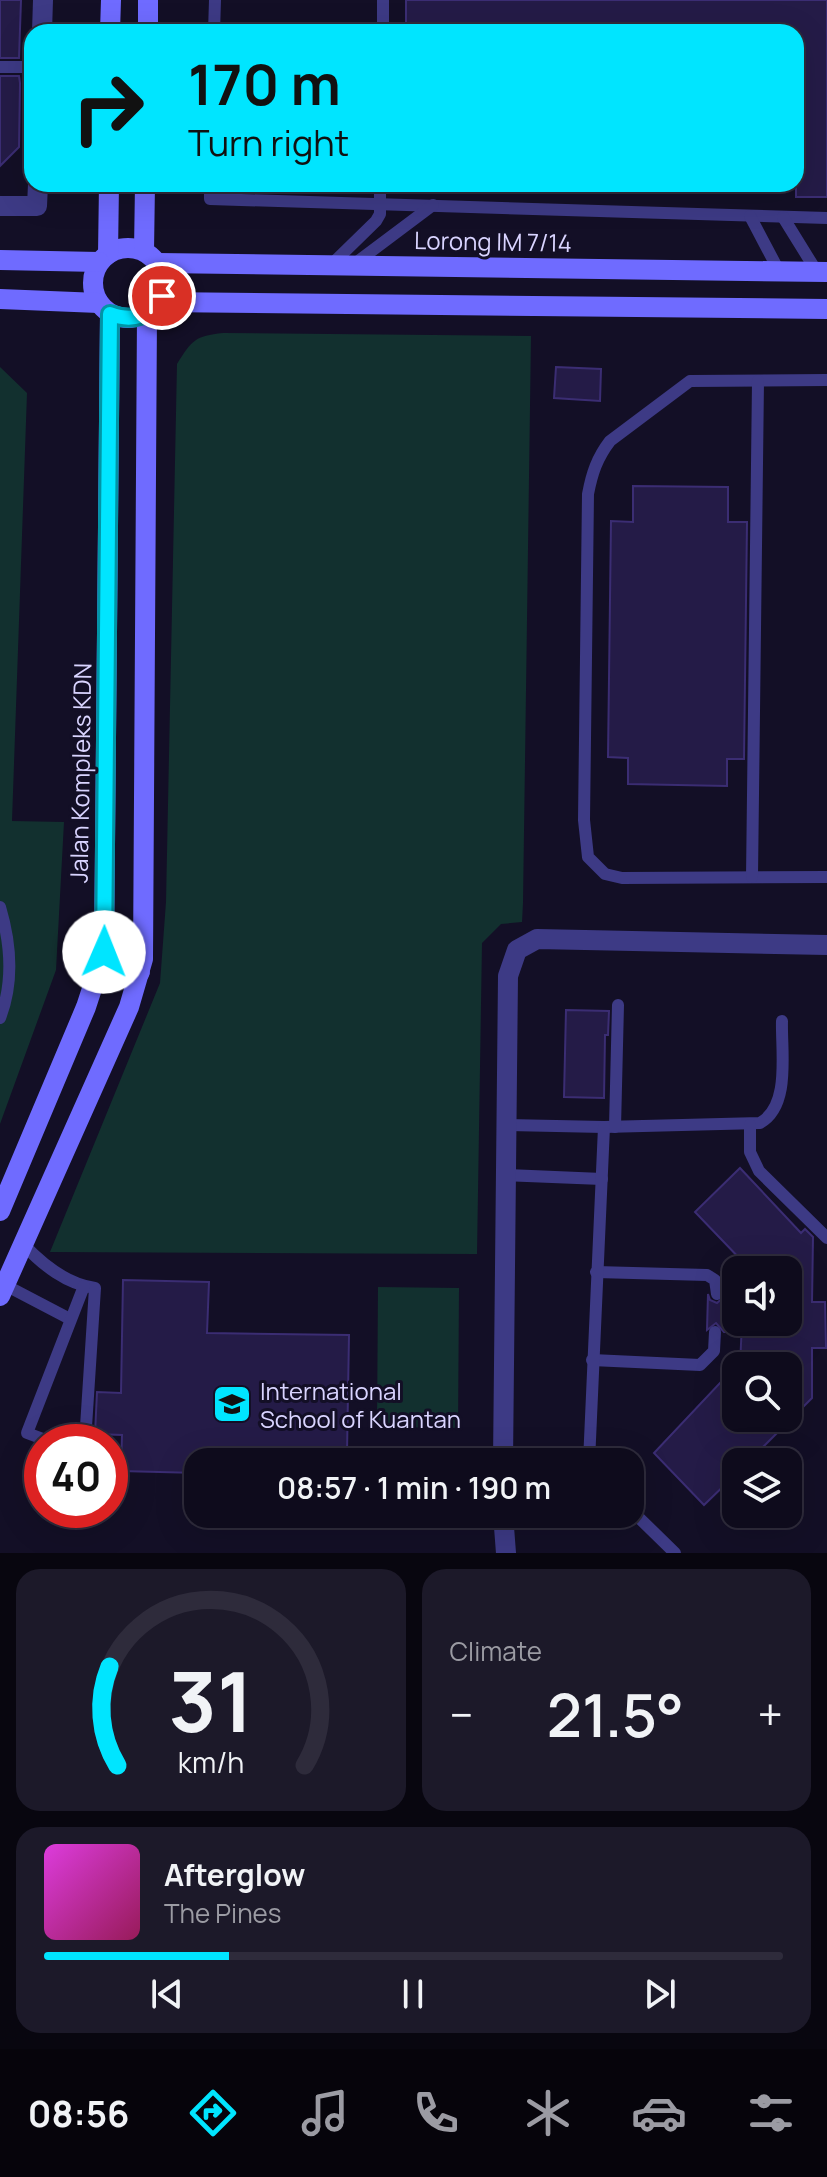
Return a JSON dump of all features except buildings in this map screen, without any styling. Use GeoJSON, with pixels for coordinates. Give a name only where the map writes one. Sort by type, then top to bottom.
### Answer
{"type":"FeatureCollection","features":[{"type":"Feature","properties":{"kind":"street"},"geometry":{"type":"LineString","coordinates":[[42,24],[43,0]]}},
{"type":"Feature","properties":{"kind":"street"},"geometry":{"type":"LineString","coordinates":[[110,24],[111,0]]}},
{"type":"Feature","properties":{"kind":"street"},"geometry":{"type":"LineString","coordinates":[[148,0],[148,24]]}},
{"type":"Feature","properties":{"kind":"street"},"geometry":{"type":"LineString","coordinates":[[0,206],[37,206],[38,192]]}},
{"type":"Feature","properties":{"kind":"street"},"geometry":{"type":"LineString","coordinates":[[105,308],[93,282],[104,258],[108,192]]}},
{"type":"Feature","properties":{"kind":"street"},"geometry":{"type":"LineString","coordinates":[[2,1290],[129,1007],[140,972],[144,945],[153,308],[164,284],[151,257],[146,192]]}},
{"type":"Feature","properties":{"kind":"street"},"geometry":{"type":"LineString","coordinates":[[0,260],[104,258],[130,247],[151,257]]}},
{"type":"Feature","properties":{"kind":"street","name":"Lorong IM 7/14"},"geometry":{"type":"LineString","coordinates":[[151,257],[331,265],[822,272]]}},
{"type":"Feature","properties":{"kind":"street"},"geometry":{"type":"LineString","coordinates":[[0,299],[105,308],[128,319],[153,308],[827,309]]}},
{"type":"Feature","properties":{"kind":"street","name":"Jalan Kompleks KDN"},"geometry":{"type":"LineString","coordinates":[[0,1211],[102,964],[105,934],[105,308]]}},
{"type":"Feature","properties":{"kind":"street"},"geometry":{"type":"LineString","coordinates":[[503,1448],[508,976],[511,961],[526,943],[537,939],[827,945]]}},
{"type":"Feature","properties":{"kind":"street"},"geometry":{"type":"LineString","coordinates":[[102,964],[140,972]]}},
{"type":"Feature","properties":{"kind":"street"},"geometry":{"type":"LineString","coordinates":[[504,1528],[506,1553]]}},
{"type":"Feature","properties":{"kind":"lane"},"geometry":{"type":"LineString","coordinates":[[214,24],[215,0]]}},
{"type":"Feature","properties":{"kind":"lane"},"geometry":{"type":"LineString","coordinates":[[383,0],[383,24]]}},
{"type":"Feature","properties":{"kind":"lane"},"geometry":{"type":"LineString","coordinates":[[0,67],[24,67]]}},
{"type":"Feature","properties":{"kind":"lane"},"geometry":{"type":"LineString","coordinates":[[210,192],[210,199],[827,218]]}},
{"type":"Feature","properties":{"kind":"lane"},"geometry":{"type":"LineString","coordinates":[[251,192],[251,200]]}},
{"type":"Feature","properties":{"kind":"lane"},"geometry":{"type":"LineString","coordinates":[[331,265],[371,227],[380,214],[380,192]]}},
{"type":"Feature","properties":{"kind":"lane"},"geometry":{"type":"LineString","coordinates":[[353,265],[433,205]]}},
{"type":"Feature","properties":{"kind":"lane"},"geometry":{"type":"LineString","coordinates":[[750,216],[779,271]]}},
{"type":"Feature","properties":{"kind":"lane"},"geometry":{"type":"LineString","coordinates":[[783,217],[822,272]]}},
{"type":"Feature","properties":{"kind":"lane"},"geometry":{"type":"LineString","coordinates":[[827,380],[690,381],[610,441],[596,463],[588,494],[584,757],[585,845],[594,866],[605,874],[622,878],[827,877]]}},
{"type":"Feature","properties":{"kind":"lane"},"geometry":{"type":"LineString","coordinates":[[752,877],[758,381]]}},
{"type":"Feature","properties":{"kind":"lane"},"geometry":{"type":"LineString","coordinates":[[0,907],[7,932],[10,964],[8,989],[0,1018]]}},
{"type":"Feature","properties":{"kind":"lane"},"geometry":{"type":"LineString","coordinates":[[589,1448],[602,1179],[610,1127],[618,1005]]}},
{"type":"Feature","properties":{"kind":"lane"},"geometry":{"type":"LineString","coordinates":[[506,1125],[750,1125],[769,1118],[779,1101],[782,1021]]}},
{"type":"Feature","properties":{"kind":"lane"},"geometry":{"type":"LineString","coordinates":[[750,1125],[750,1152],[759,1171],[827,1238]]}},
{"type":"Feature","properties":{"kind":"lane"},"geometry":{"type":"LineString","coordinates":[[505,1175],[602,1179]]}},
{"type":"Feature","properties":{"kind":"lane"},"geometry":{"type":"LineString","coordinates":[[24,1245],[44,1266],[84,1286],[95,1288],[86,1424]]}},
{"type":"Feature","properties":{"kind":"lane"},"geometry":{"type":"LineString","coordinates":[[596,1272],[707,1275],[715,1280],[717,1294]]}},
{"type":"Feature","properties":{"kind":"lane"},"geometry":{"type":"LineString","coordinates":[[30,1424],[84,1286]]}},
{"type":"Feature","properties":{"kind":"lane"},"geometry":{"type":"LineString","coordinates":[[2,1290],[70,1319]]}},
{"type":"Feature","properties":{"kind":"lane"},"geometry":{"type":"LineString","coordinates":[[592,1360],[700,1365],[714,1351],[715,1332]]}},
{"type":"Feature","properties":{"kind":"lane"},"geometry":{"type":"LineString","coordinates":[[644,1523],[675,1553]]}},
{"type":"Feature","properties":{"kind":"green space"},"geometry":{"type":"Polygon","coordinates":[[[223,333],[531,336],[522,922],[501,924],[482,943],[477,1254],[50,1252],[160,983],[166,902],[177,364],[195,341],[223,333]]]}},
{"type":"Feature","properties":{"kind":"green space"},"geometry":{"type":"Polygon","coordinates":[[[0,367],[27,393],[12,821],[64,822],[56,970],[0,1124],[0,367]]]}},
{"type":"Feature","properties":{"kind":"green space"},"geometry":{"type":"Polygon","coordinates":[[[378,1287],[459,1288],[458,1428],[377,1427],[378,1287]]]}},
{"type":"Feature","properties":{"kind":"place","name":"International School of Kuantan"},"geometry":{"type":"Point","coordinates":[232,1404]}},
{"type":"Feature","properties":{"kind":"route"},"geometry":{"type":"LineString","coordinates":[[104,952],[110,314],[128,319],[144,315],[155,307],[162,296]]}}]}
